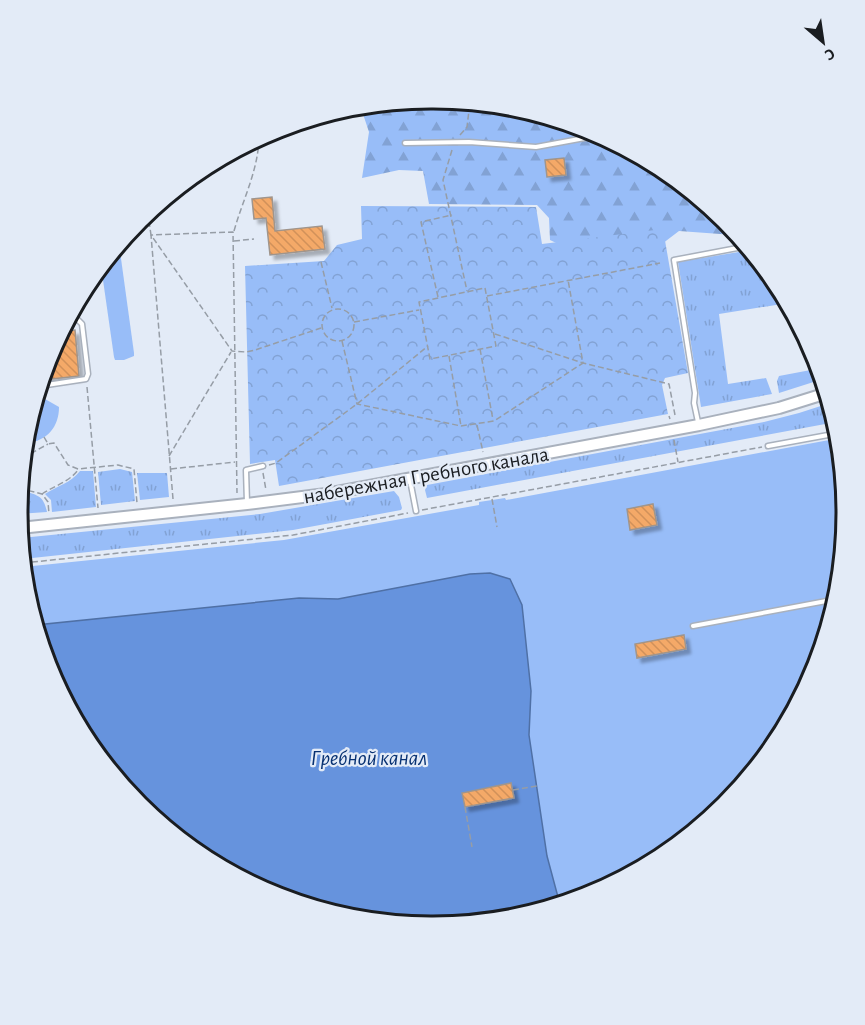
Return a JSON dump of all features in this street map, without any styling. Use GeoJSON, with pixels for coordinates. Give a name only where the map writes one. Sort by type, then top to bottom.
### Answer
{"type":"FeatureCollection","features":[{"type":"Feature","properties":{"kind":"street","name":"набережная Гребного канала"},"geometry":{"type":"LineString","coordinates":[[29,527],[326,494],[699,425],[779,408],[819,396]]}},
{"type":"Feature","properties":{"kind":"lane"},"geometry":{"type":"LineString","coordinates":[[405,143],[454,142],[536,147],[584,138]]}},
{"type":"Feature","properties":{"kind":"lane"},"geometry":{"type":"LineString","coordinates":[[699,425],[675,260],[738,248]]}},
{"type":"Feature","properties":{"kind":"lane"},"geometry":{"type":"LineString","coordinates":[[50,385],[86,379],[88,374],[82,324],[77,321]]}},
{"type":"Feature","properties":{"kind":"lane"},"geometry":{"type":"LineString","coordinates":[[768,446],[829,435]]}},
{"type":"Feature","properties":{"kind":"lane"},"geometry":{"type":"LineString","coordinates":[[247,504],[246,470],[262,466]]}},
{"type":"Feature","properties":{"kind":"lane"},"geometry":{"type":"LineString","coordinates":[[410,478],[416,511]]}},
{"type":"Feature","properties":{"kind":"lane"},"geometry":{"type":"LineString","coordinates":[[693,627],[827,601]]}},
{"type":"Feature","properties":{"kind":"path"},"geometry":{"type":"LineString","coordinates":[[468,292],[443,180],[454,142],[467,127],[469,110]]}},
{"type":"Feature","properties":{"kind":"path"},"geometry":{"type":"LineString","coordinates":[[237,493],[233,351],[233,232],[241,204],[257,165],[258,148]]}},
{"type":"Feature","properties":{"kind":"path"},"geometry":{"type":"LineString","coordinates":[[438,298],[421,222],[452,215]]}},
{"type":"Feature","properties":{"kind":"path"},"geometry":{"type":"LineString","coordinates":[[150,225],[173,499]]}},
{"type":"Feature","properties":{"kind":"path"},"geometry":{"type":"LineString","coordinates":[[151,235],[233,232]]}},
{"type":"Feature","properties":{"kind":"path"},"geometry":{"type":"LineString","coordinates":[[151,235],[233,351]]}},
{"type":"Feature","properties":{"kind":"path"},"geometry":{"type":"LineString","coordinates":[[233,241],[254,239]]}},
{"type":"Feature","properties":{"kind":"path"},"geometry":{"type":"LineString","coordinates":[[321,262],[332,309]]}},
{"type":"Feature","properties":{"kind":"path"},"geometry":{"type":"LineString","coordinates":[[486,297],[660,263]]}},
{"type":"Feature","properties":{"kind":"path"},"geometry":{"type":"LineString","coordinates":[[568,280],[583,363]]}},
{"type":"Feature","properties":{"kind":"path"},"geometry":{"type":"LineString","coordinates":[[485,288],[496,346],[430,359],[419,302],[468,292],[485,288]]}},
{"type":"Feature","properties":{"kind":"path"},"geometry":{"type":"LineString","coordinates":[[332,309],[341,309],[350,314],[354,322],[350,336],[342,341],[331,340],[325,336],[321,328],[322,319],[332,309]]}},
{"type":"Feature","properties":{"kind":"path"},"geometry":{"type":"LineString","coordinates":[[354,322],[420,310]]}},
{"type":"Feature","properties":{"kind":"path"},"geometry":{"type":"LineString","coordinates":[[233,351],[255,350],[321,328]]}},
{"type":"Feature","properties":{"kind":"path"},"geometry":{"type":"LineString","coordinates":[[494,334],[583,363],[669,384],[675,415]]}},
{"type":"Feature","properties":{"kind":"path"},"geometry":{"type":"LineString","coordinates":[[342,341],[357,404]]}},
{"type":"Feature","properties":{"kind":"path"},"geometry":{"type":"LineString","coordinates":[[266,490],[262,466],[276,463],[357,404],[428,346]]}},
{"type":"Feature","properties":{"kind":"path"},"geometry":{"type":"LineString","coordinates":[[480,349],[494,421]]}},
{"type":"Feature","properties":{"kind":"path"},"geometry":{"type":"LineString","coordinates":[[169,457],[233,351]]}},
{"type":"Feature","properties":{"kind":"path"},"geometry":{"type":"LineString","coordinates":[[449,356],[461,426]]}},
{"type":"Feature","properties":{"kind":"path"},"geometry":{"type":"LineString","coordinates":[[357,404],[461,426],[494,421],[583,363]]}},
{"type":"Feature","properties":{"kind":"path"},"geometry":{"type":"LineString","coordinates":[[86,379],[98,509]]}},
{"type":"Feature","properties":{"kind":"path"},"geometry":{"type":"LineString","coordinates":[[477,424],[483,452]]}},
{"type":"Feature","properties":{"kind":"path"},"geometry":{"type":"LineString","coordinates":[[44,437],[48,444]]}},
{"type":"Feature","properties":{"kind":"path"},"geometry":{"type":"LineString","coordinates":[[674,440],[678,463]]}},
{"type":"Feature","properties":{"kind":"path"},"geometry":{"type":"LineString","coordinates":[[33,452],[54,443],[68,465],[78,469],[118,465],[134,469],[137,503]]}},
{"type":"Feature","properties":{"kind":"path"},"geometry":{"type":"LineString","coordinates":[[32,562],[293,535],[768,446]]}},
{"type":"Feature","properties":{"kind":"path"},"geometry":{"type":"LineString","coordinates":[[170,469],[236,462]]}},
{"type":"Feature","properties":{"kind":"path"},"geometry":{"type":"LineString","coordinates":[[42,494],[53,486],[68,480],[78,469]]}},
{"type":"Feature","properties":{"kind":"path"},"geometry":{"type":"LineString","coordinates":[[611,476],[612,480]]}},
{"type":"Feature","properties":{"kind":"path"},"geometry":{"type":"LineString","coordinates":[[29,491],[42,494],[48,502],[49,514]]}},
{"type":"Feature","properties":{"kind":"path"},"geometry":{"type":"LineString","coordinates":[[491,497],[497,527]]}},
{"type":"Feature","properties":{"kind":"path"},"geometry":{"type":"LineString","coordinates":[[513,790],[537,786]]}},
{"type":"Feature","properties":{"kind":"path"},"geometry":{"type":"LineString","coordinates":[[465,807],[472,847]]}},
{"type":"Feature","properties":{"kind":"green space"},"geometry":{"type":"Polygon","coordinates":[[[406,109],[459,109],[537,122],[587,139],[634,163],[678,192],[725,234],[679,231],[654,250],[575,252],[550,240],[549,218],[537,205],[429,204],[423,171],[399,170],[362,178],[369,132],[363,115],[406,109]]]}},
{"type":"Feature","properties":{"kind":"green space"},"geometry":{"type":"Polygon","coordinates":[[[361,206],[536,207],[542,244],[663,229],[688,373],[665,378],[662,385],[668,414],[279,486],[275,460],[250,464],[245,266],[324,261],[337,245],[362,239],[361,206]]]}},
{"type":"Feature","properties":{"kind":"green space"},"geometry":{"type":"Polygon","coordinates":[[[741,252],[768,288],[778,305],[719,314],[728,384],[766,378],[772,394],[701,407],[678,262],[741,252]]]}},
{"type":"Feature","properties":{"kind":"green space"},"geometry":{"type":"Polygon","coordinates":[[[121,256],[134,356],[124,360],[115,360],[103,280],[121,256]]]}},
{"type":"Feature","properties":{"kind":"green space"},"geometry":{"type":"Polygon","coordinates":[[[810,370],[815,382],[779,393],[777,381],[779,376],[810,370]]]}},
{"type":"Feature","properties":{"kind":"green space"},"geometry":{"type":"Polygon","coordinates":[[[45,399],[59,407],[54,427],[51,432],[35,442],[45,399]]]}},
{"type":"Feature","properties":{"kind":"green space"},"geometry":{"type":"Polygon","coordinates":[[[822,406],[827,424],[427,498],[425,490],[427,485],[764,422],[822,406]]]}},
{"type":"Feature","properties":{"kind":"green space","name":"Гребной канал"},"geometry":{"type":"Polygon","coordinates":[[[830,440],[836,486],[836,539],[823,617],[795,691],[753,758],[736,779],[699,816],[657,848],[587,886],[511,909],[459,916],[406,916],[354,909],[278,886],[230,862],[208,848],[166,816],[147,798],[129,779],[97,737],[59,667],[36,591],[32,566],[284,540],[479,505],[479,502],[505,498],[506,500],[830,440]]]}},
{"type":"Feature","properties":{"kind":"green space"},"geometry":{"type":"Polygon","coordinates":[[[120,469],[132,472],[135,501],[101,505],[98,472],[120,469]]]}},
{"type":"Feature","properties":{"kind":"green space"},"geometry":{"type":"Polygon","coordinates":[[[80,471],[93,471],[96,507],[52,512],[51,500],[45,494],[80,471]]]}},
{"type":"Feature","properties":{"kind":"green space"},"geometry":{"type":"Polygon","coordinates":[[[137,473],[167,473],[169,497],[140,500],[137,473]]]}},
{"type":"Feature","properties":{"kind":"green space"},"geometry":{"type":"Polygon","coordinates":[[[394,491],[399,497],[402,508],[293,530],[31,558],[29,537],[260,514],[394,491]]]}},
{"type":"Feature","properties":{"kind":"green space"},"geometry":{"type":"Polygon","coordinates":[[[29,492],[41,498],[47,512],[28,513],[29,492]]]}},
{"type":"Feature","properties":{"kind":"water","name":"Гребной канал"},"geometry":{"type":"Polygon","coordinates":[[[490,573],[510,579],[522,605],[531,691],[529,735],[547,856],[558,896],[511,909],[485,913],[459,916],[406,916],[328,903],[254,875],[208,848],[166,816],[129,779],[112,758],[70,691],[44,624],[299,598],[338,599],[470,574],[490,573]]]}},
{"type":"Feature","properties":{"kind":"building"},"geometry":{"type":"Polygon","coordinates":[[[564,158],[566,175],[547,177],[545,160],[564,158]]]}},
{"type":"Feature","properties":{"kind":"building"},"geometry":{"type":"Polygon","coordinates":[[[272,197],[275,231],[322,226],[325,249],[270,255],[266,218],[254,219],[252,199],[272,197]]]}},
{"type":"Feature","properties":{"kind":"building"},"geometry":{"type":"Polygon","coordinates":[[[72,330],[75,330],[79,376],[51,379],[59,358],[72,330]]]}},
{"type":"Feature","properties":{"kind":"building"},"geometry":{"type":"Polygon","coordinates":[[[653,504],[657,525],[630,530],[627,509],[653,504]]]}},
{"type":"Feature","properties":{"kind":"building"},"geometry":{"type":"Polygon","coordinates":[[[684,635],[686,649],[637,658],[635,644],[684,635]]]}},
{"type":"Feature","properties":{"kind":"building"},"geometry":{"type":"Polygon","coordinates":[[[511,783],[514,798],[465,807],[462,793],[511,783]]]}}]}
